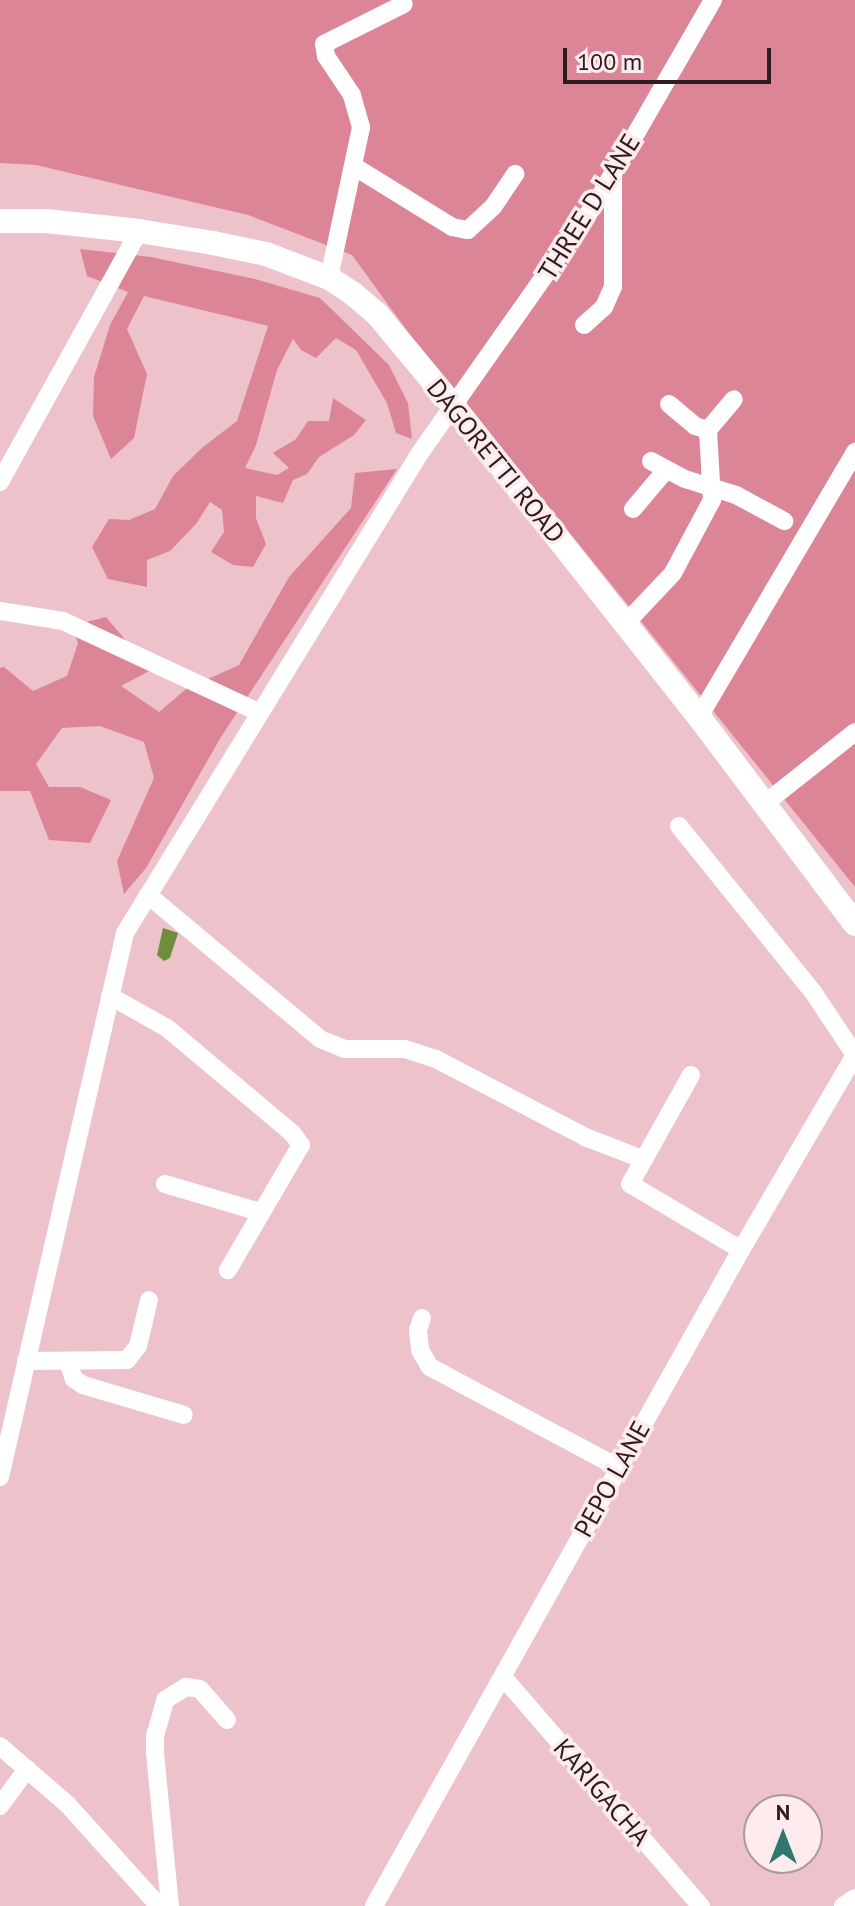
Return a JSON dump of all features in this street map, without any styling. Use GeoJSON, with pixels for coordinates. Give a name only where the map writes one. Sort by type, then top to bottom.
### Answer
{"type":"FeatureCollection","features":[{"type":"Feature","properties":{"kind":"main road","name":"DAGORETTI ROAD"},"geometry":{"type":"LineString","coordinates":[[0,221],[46,221],[139,231],[266,254],[329,278],[377,314],[699,717],[855,924]]}},
{"type":"Feature","properties":{"kind":"street","name":"THREE D LANE"},"geometry":{"type":"LineString","coordinates":[[0,1477],[125,933],[258,712],[420,453],[455,408],[613,175],[713,0]]}},
{"type":"Feature","properties":{"kind":"street"},"geometry":{"type":"LineString","coordinates":[[329,278],[355,167],[361,114],[326,56],[324,44],[404,4]]}},
{"type":"Feature","properties":{"kind":"street"},"geometry":{"type":"LineString","coordinates":[[355,167],[452,227],[468,230],[493,207],[515,174]]}},
{"type":"Feature","properties":{"kind":"street"},"geometry":{"type":"LineString","coordinates":[[584,325],[604,307],[613,287],[613,175]]}},
{"type":"Feature","properties":{"kind":"street"},"geometry":{"type":"LineString","coordinates":[[0,482],[139,231]]}},
{"type":"Feature","properties":{"kind":"street"},"geometry":{"type":"LineString","coordinates":[[625,624],[673,573],[712,500],[708,430],[734,399]]}},
{"type":"Feature","properties":{"kind":"street"},"geometry":{"type":"LineString","coordinates":[[669,404],[695,426],[708,430]]}},
{"type":"Feature","properties":{"kind":"street"},"geometry":{"type":"LineString","coordinates":[[699,717],[855,452]]}},
{"type":"Feature","properties":{"kind":"street"},"geometry":{"type":"LineString","coordinates":[[633,509],[658,465],[713,489],[736,495],[784,521]]}},
{"type":"Feature","properties":{"kind":"street"},"geometry":{"type":"LineString","coordinates":[[0,611],[63,621],[258,712]]}},
{"type":"Feature","properties":{"kind":"street"},"geometry":{"type":"LineString","coordinates":[[763,805],[855,732]]}},
{"type":"Feature","properties":{"kind":"street"},"geometry":{"type":"LineString","coordinates":[[679,826],[813,992],[855,1055]]}},
{"type":"Feature","properties":{"kind":"street"},"geometry":{"type":"LineString","coordinates":[[148,895],[320,1039],[345,1049],[405,1049],[436,1059],[585,1137],[642,1159]]}},
{"type":"Feature","properties":{"kind":"street"},"geometry":{"type":"LineString","coordinates":[[110,996],[167,1028],[292,1133],[301,1145],[228,1270]]}},
{"type":"Feature","properties":{"kind":"street","name":"PEPO LANE"},"geometry":{"type":"LineString","coordinates":[[374,1906],[741,1250],[855,1055]]}},
{"type":"Feature","properties":{"kind":"street"},"geometry":{"type":"LineString","coordinates":[[691,1075],[630,1180],[634,1188],[741,1250]]}},
{"type":"Feature","properties":{"kind":"street"},"geometry":{"type":"LineString","coordinates":[[165,1184],[260,1212]]}},
{"type":"Feature","properties":{"kind":"street"},"geometry":{"type":"LineString","coordinates":[[26,1361],[119,1361],[134,1355],[149,1300]]}},
{"type":"Feature","properties":{"kind":"street"},"geometry":{"type":"LineString","coordinates":[[422,1318],[418,1330],[420,1350],[430,1367],[619,1468]]}},
{"type":"Feature","properties":{"kind":"street"},"geometry":{"type":"LineString","coordinates":[[68,1361],[74,1379],[83,1385],[184,1415]]}},
{"type":"Feature","properties":{"kind":"street","name":"KARIGACHA"},"geometry":{"type":"LineString","coordinates":[[503,1677],[701,1906]]}},
{"type":"Feature","properties":{"kind":"street"},"geometry":{"type":"LineString","coordinates":[[170,1906],[155,1753],[155,1736],[165,1700],[186,1687],[200,1689],[227,1720]]}},
{"type":"Feature","properties":{"kind":"street"},"geometry":{"type":"LineString","coordinates":[[0,1746],[68,1805],[159,1906]]}},
{"type":"Feature","properties":{"kind":"street"},"geometry":{"type":"LineString","coordinates":[[0,1806],[27,1769]]}},
{"type":"Feature","properties":{"kind":"street"},"geometry":{"type":"LineString","coordinates":[[843,1906],[855,1898]]}},
{"type":"Feature","properties":{"kind":"shaded area"},"geometry":{"type":"Polygon","coordinates":[[[0,0],[855,0],[855,887],[408,332],[352,255],[248,215],[36,165],[0,163],[0,0]]]}},
{"type":"Feature","properties":{"kind":"shaded area"},"geometry":{"type":"Polygon","coordinates":[[[80,249],[151,257],[255,279],[320,298],[389,365],[408,403],[412,439],[396,433],[387,403],[356,350],[336,338],[316,358],[301,350],[293,339],[277,370],[256,445],[245,468],[277,475],[289,468],[273,453],[296,439],[308,421],[329,421],[333,398],[366,420],[354,435],[319,457],[307,474],[293,480],[283,503],[256,496],[256,518],[266,544],[253,567],[233,565],[211,552],[224,532],[222,510],[210,502],[196,524],[170,551],[147,560],[147,587],[108,579],[92,547],[109,519],[129,520],[155,509],[173,476],[203,447],[237,421],[268,326],[144,296],[127,329],[147,374],[134,438],[111,459],[93,416],[94,377],[110,325],[128,292],[87,276],[80,249]]]}},
{"type":"Feature","properties":{"kind":"shaded area"},"geometry":{"type":"Polygon","coordinates":[[[397,469],[221,737],[146,868],[124,894],[117,861],[154,778],[144,742],[100,726],[62,728],[36,764],[49,787],[80,787],[111,800],[90,843],[49,840],[30,791],[0,791],[0,668],[4,667],[33,691],[67,676],[78,643],[71,626],[106,617],[151,670],[121,686],[159,712],[186,689],[239,665],[289,577],[351,508],[355,473],[397,469]]]}},
{"type":"Feature","properties":{"kind":"shaded area"},"geometry":{"type":"Polygon","coordinates":[[[163,928],[178,933],[170,958],[164,961],[157,955],[163,928]]]}}]}
